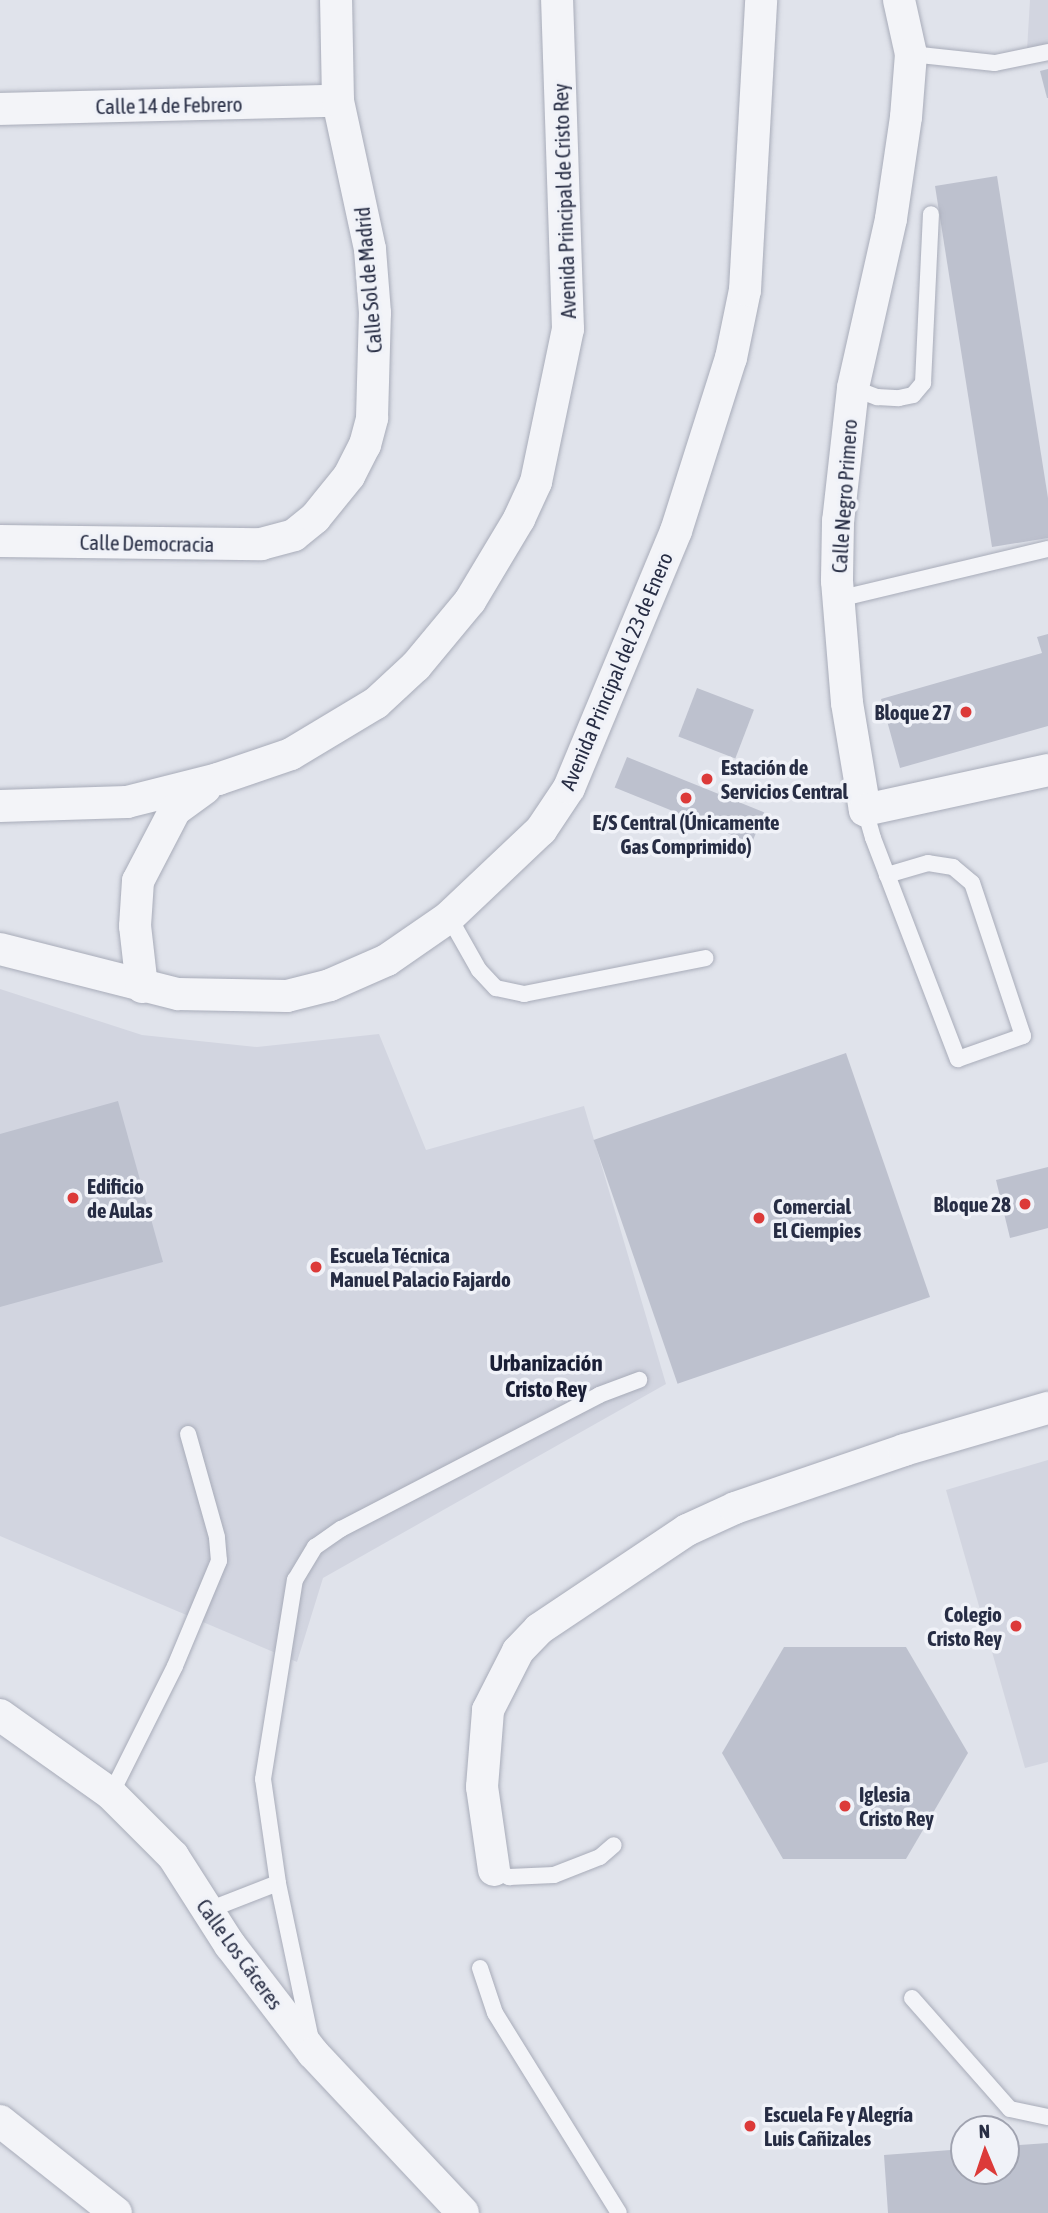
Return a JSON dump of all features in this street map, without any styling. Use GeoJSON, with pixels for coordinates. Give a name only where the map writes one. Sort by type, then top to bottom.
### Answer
{"type":"FeatureCollection","features":[{"type":"Feature","properties":{"kind":"street","name":"Calle Sol de Madrid"},"geometry":{"type":"LineString","coordinates":[[293,535],[315,518],[349,476],[365,445],[377,382],[370,249],[338,101],[336,0]]}},
{"type":"Feature","properties":{"kind":"street","name":"Avenida Principal de Cristo Rey"},"geometry":{"type":"LineString","coordinates":[[0,806],[127,802],[218,779],[291,754],[376,703],[416,666],[470,601],[528,499],[547,442],[570,297],[557,0]]}},
{"type":"Feature","properties":{"kind":"street","name":"Avenida Principal del 23 de Enero"},"geometry":{"type":"LineString","coordinates":[[0,949],[142,987],[213,998],[287,996],[330,985],[387,960],[449,917],[541,830],[569,788],[676,531],[731,358],[745,290],[761,0]]}},
{"type":"Feature","properties":{"kind":"street","name":"Calle Negro Primero"},"geometry":{"type":"LineString","coordinates":[[865,810],[847,703],[838,599],[838,521],[853,388],[891,219],[911,54],[899,0]]}},
{"type":"Feature","properties":{"kind":"street","name":"Calle 14 de Febrero"},"geometry":{"type":"LineString","coordinates":[[0,109],[338,101]]}},
{"type":"Feature","properties":{"kind":"street","name":"Calle Democracia"},"geometry":{"type":"LineString","coordinates":[[0,541],[261,544],[293,535]]}},
{"type":"Feature","properties":{"kind":"street"},"geometry":{"type":"LineString","coordinates":[[865,810],[1048,770]]}},
{"type":"Feature","properties":{"kind":"street"},"geometry":{"type":"LineString","coordinates":[[142,987],[135,926],[138,881],[175,810],[218,779]]}},
{"type":"Feature","properties":{"kind":"street"},"geometry":{"type":"LineString","coordinates":[[494,1870],[482,1787],[488,1710],[518,1651],[539,1629],[687,1530],[735,1508],[904,1450],[1048,1408]]}},
{"type":"Feature","properties":{"kind":"street","name":"Calle Los Cáceres"},"geometry":{"type":"LineString","coordinates":[[0,1716],[111,1794],[173,1856],[206,1911],[313,2053],[463,2213]]}},
{"type":"Feature","properties":{"kind":"street"},"geometry":{"type":"LineString","coordinates":[[0,2121],[116,2213]]}},
{"type":"Feature","properties":{"kind":"lane"},"geometry":{"type":"LineString","coordinates":[[911,54],[995,63],[1048,52]]}},
{"type":"Feature","properties":{"kind":"lane"},"geometry":{"type":"LineString","coordinates":[[853,388],[877,397],[899,398],[914,395],[923,383],[931,214]]}},
{"type":"Feature","properties":{"kind":"lane"},"geometry":{"type":"LineString","coordinates":[[838,599],[1048,549]]}},
{"type":"Feature","properties":{"kind":"lane"},"geometry":{"type":"LineString","coordinates":[[865,810],[887,875],[958,1059],[1023,1036],[972,883],[953,867],[928,863],[887,875]]}},
{"type":"Feature","properties":{"kind":"lane"},"geometry":{"type":"LineString","coordinates":[[449,917],[479,970],[496,988],[524,993],[705,958]]}},
{"type":"Feature","properties":{"kind":"lane"},"geometry":{"type":"LineString","coordinates":[[313,2053],[278,1882],[263,1779],[295,1580],[315,1547],[586,1401],[639,1380]]}},
{"type":"Feature","properties":{"kind":"lane"},"geometry":{"type":"LineString","coordinates":[[111,1794],[175,1667],[219,1561],[217,1537],[188,1434]]}},
{"type":"Feature","properties":{"kind":"lane"},"geometry":{"type":"LineString","coordinates":[[494,1870],[509,1877],[554,1875],[600,1857],[614,1845]]}},
{"type":"Feature","properties":{"kind":"lane"},"geometry":{"type":"LineString","coordinates":[[206,1911],[278,1882]]}},
{"type":"Feature","properties":{"kind":"lane"},"geometry":{"type":"LineString","coordinates":[[480,1968],[495,2013],[618,2213]]}},
{"type":"Feature","properties":{"kind":"lane"},"geometry":{"type":"LineString","coordinates":[[912,1998],[1010,2109],[1048,2117]]}},
{"type":"Feature","properties":{"kind":"shaded area"},"geometry":{"type":"Polygon","coordinates":[[[1030,0],[1048,0],[1048,44],[1027,50],[1030,0]]]}},
{"type":"Feature","properties":{"kind":"shaded area","name":"Escuela Técnica Manuel Palacio Fajardo"},"geometry":{"type":"Polygon","coordinates":[[[0,989],[142,1035],[257,1047],[379,1034],[426,1150],[584,1106],[666,1384],[323,1578],[297,1662],[0,1536],[0,989]]]}},
{"type":"Feature","properties":{"kind":"shaded area","name":"Colegio Cristo Rey"},"geometry":{"type":"Polygon","coordinates":[[[1048,1460],[1048,1762],[1025,1768],[946,1490],[1048,1460]]]}},
{"type":"Feature","properties":{"kind":"building"},"geometry":{"type":"Polygon","coordinates":[[[1048,69],[1048,98],[1047,98],[1040,71],[1048,69]]]}},
{"type":"Feature","properties":{"kind":"building"},"geometry":{"type":"Polygon","coordinates":[[[997,176],[1048,498],[1048,538],[992,547],[935,186],[997,176]]]}},
{"type":"Feature","properties":{"kind":"building","name":"Bloque 27"},"geometry":{"type":"Polygon","coordinates":[[[1048,634],[1048,726],[900,768],[881,699],[1042,653],[1037,637],[1048,634]]]}},
{"type":"Feature","properties":{"kind":"building","name":"Estación de Servicios Central"},"geometry":{"type":"Polygon","coordinates":[[[697,688],[754,710],[735,758],[678,737],[697,688]]]}},
{"type":"Feature","properties":{"kind":"building"},"geometry":{"type":"Polygon","coordinates":[[[627,757],[764,812],[752,843],[615,788],[627,757]]]}},
{"type":"Feature","properties":{"kind":"building","name":"Comercial El Ciempies"},"geometry":{"type":"Polygon","coordinates":[[[846,1053],[930,1297],[678,1384],[594,1140],[846,1053]]]}},
{"type":"Feature","properties":{"kind":"building","name":"Edificio de Aulas"},"geometry":{"type":"Polygon","coordinates":[[[118,1101],[163,1262],[0,1307],[0,1134],[118,1101]]]}},
{"type":"Feature","properties":{"kind":"building","name":"Bloque 28"},"geometry":{"type":"Polygon","coordinates":[[[1048,1167],[1048,1228],[1010,1238],[996,1180],[1048,1167]]]}},
{"type":"Feature","properties":{"kind":"building","name":"Iglesia Cristo Rey"},"geometry":{"type":"Polygon","coordinates":[[[784,1647],[906,1647],[968,1753],[906,1859],[783,1859],[722,1753],[784,1647]]]}},
{"type":"Feature","properties":{"kind":"building"},"geometry":{"type":"Polygon","coordinates":[[[1048,2143],[1048,2213],[888,2213],[884,2155],[950,2150],[950,2185],[1020,2185],[1020,2145],[1048,2143]]]}},
{"type":"Feature","properties":{"kind":"place","name":"Bloque 27"},"geometry":{"type":"Point","coordinates":[966,712]}},
{"type":"Feature","properties":{"kind":"place","name":"Estación de Servicios Central"},"geometry":{"type":"Point","coordinates":[707,779]}},
{"type":"Feature","properties":{"kind":"place","name":"E/S Central (Únicamente Gas Comprimido)"},"geometry":{"type":"Point","coordinates":[686,798]}},
{"type":"Feature","properties":{"kind":"place","name":"Edificio de Aulas"},"geometry":{"type":"Point","coordinates":[73,1198]}},
{"type":"Feature","properties":{"kind":"place","name":"Bloque 28"},"geometry":{"type":"Point","coordinates":[1025,1204]}},
{"type":"Feature","properties":{"kind":"place","name":"Comercial El Ciempies"},"geometry":{"type":"Point","coordinates":[759,1218]}},
{"type":"Feature","properties":{"kind":"place","name":"Escuela Técnica Manuel Palacio Fajardo"},"geometry":{"type":"Point","coordinates":[316,1267]}},
{"type":"Feature","properties":{"kind":"place","name":"Colegio Cristo Rey"},"geometry":{"type":"Point","coordinates":[1016,1626]}},
{"type":"Feature","properties":{"kind":"place","name":"Iglesia Cristo Rey"},"geometry":{"type":"Point","coordinates":[845,1806]}},
{"type":"Feature","properties":{"kind":"place","name":"Escuela Fe y Alegría Luis Cañizales"},"geometry":{"type":"Point","coordinates":[750,2126]}},
{"type":"Feature","properties":{"kind":"district","name":"Urbanización Cristo Rey"},"geometry":{"type":"Point","coordinates":[546,1376]}}]}
